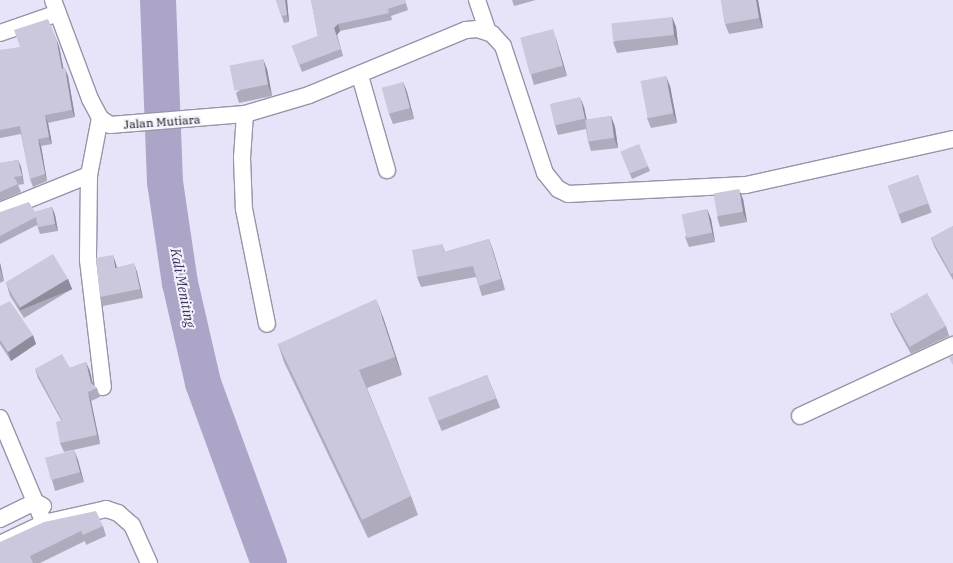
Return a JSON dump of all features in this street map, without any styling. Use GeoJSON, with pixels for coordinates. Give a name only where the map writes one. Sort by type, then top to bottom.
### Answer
{"type":"FeatureCollection","features":[{"type":"Feature","properties":{"kind":"street"},"geometry":{"type":"LineString","coordinates":[[477,0],[488,32],[503,46],[545,173],[558,189],[568,194],[746,185],[953,138]]}},
{"type":"Feature","properties":{"kind":"street"},"geometry":{"type":"LineString","coordinates":[[0,34],[56,6],[107,121],[89,175],[88,260],[103,387]]}},
{"type":"Feature","properties":{"kind":"street","name":"Jalan Mutiara"},"geometry":{"type":"LineString","coordinates":[[107,121],[240,116],[360,76],[466,30],[488,32]]}},
{"type":"Feature","properties":{"kind":"street"},"geometry":{"type":"LineString","coordinates":[[360,76],[387,170]]}},
{"type":"Feature","properties":{"kind":"street"},"geometry":{"type":"LineString","coordinates":[[240,116],[244,209],[267,324]]}},
{"type":"Feature","properties":{"kind":"street"},"geometry":{"type":"LineString","coordinates":[[0,211],[89,175]]}},
{"type":"Feature","properties":{"kind":"street"},"geometry":{"type":"LineString","coordinates":[[800,416],[953,345]]}},
{"type":"Feature","properties":{"kind":"street"},"geometry":{"type":"LineString","coordinates":[[0,418],[44,523]]}},
{"type":"Feature","properties":{"kind":"street"},"geometry":{"type":"LineString","coordinates":[[35,502],[66,517]]}},
{"type":"Feature","properties":{"kind":"street"},"geometry":{"type":"LineString","coordinates":[[0,518],[35,502]]}},
{"type":"Feature","properties":{"kind":"street"},"geometry":{"type":"LineString","coordinates":[[0,544],[44,523],[100,509],[118,513],[132,526],[149,563]]}},
{"type":"Feature","properties":{"kind":"building"},"geometry":{"type":"Polygon","coordinates":[[[276,0],[285,0],[287,15],[281,16],[276,0]]]}},
{"type":"Feature","properties":{"kind":"building"},"geometry":{"type":"Polygon","coordinates":[[[311,0],[405,0],[406,3],[388,9],[389,13],[338,24],[334,28],[341,49],[299,65],[292,46],[318,36],[311,0]]]}},
{"type":"Feature","properties":{"kind":"building"},"geometry":{"type":"Polygon","coordinates":[[[721,0],[756,0],[759,18],[725,24],[721,0]]]}},
{"type":"Feature","properties":{"kind":"building"},"geometry":{"type":"Polygon","coordinates":[[[672,17],[674,35],[613,41],[611,23],[672,17]]]}},
{"type":"Feature","properties":{"kind":"building"},"geometry":{"type":"Polygon","coordinates":[[[48,19],[56,38],[62,69],[65,68],[72,110],[45,115],[49,137],[38,139],[45,174],[30,179],[20,126],[0,130],[0,50],[20,47],[14,30],[48,19]]]}},
{"type":"Feature","properties":{"kind":"building"},"geometry":{"type":"Polygon","coordinates":[[[553,29],[563,66],[530,75],[520,38],[553,29]]]}},
{"type":"Feature","properties":{"kind":"building"},"geometry":{"type":"Polygon","coordinates":[[[263,59],[268,85],[235,91],[230,65],[263,59]]]}},
{"type":"Feature","properties":{"kind":"building"},"geometry":{"type":"Polygon","coordinates":[[[666,76],[673,113],[648,118],[640,81],[666,76]]]}},
{"type":"Feature","properties":{"kind":"building"},"geometry":{"type":"Polygon","coordinates":[[[403,82],[410,108],[389,114],[382,88],[403,82]]]}},
{"type":"Feature","properties":{"kind":"building"},"geometry":{"type":"Polygon","coordinates":[[[580,97],[585,118],[555,125],[550,104],[580,97]]]}},
{"type":"Feature","properties":{"kind":"building"},"geometry":{"type":"Polygon","coordinates":[[[611,116],[614,138],[588,141],[585,120],[611,116]]]}},
{"type":"Feature","properties":{"kind":"building"},"geometry":{"type":"Polygon","coordinates":[[[639,144],[648,166],[629,174],[620,151],[639,144]]]}},
{"type":"Feature","properties":{"kind":"building"},"geometry":{"type":"Polygon","coordinates":[[[18,160],[22,176],[14,177],[18,184],[0,192],[0,163],[18,160]]]}},
{"type":"Feature","properties":{"kind":"building"},"geometry":{"type":"Polygon","coordinates":[[[918,175],[928,203],[898,214],[888,186],[918,175]]]}},
{"type":"Feature","properties":{"kind":"building"},"geometry":{"type":"Polygon","coordinates":[[[739,189],[743,212],[717,216],[713,194],[739,189]]]}},
{"type":"Feature","properties":{"kind":"building"},"geometry":{"type":"Polygon","coordinates":[[[29,202],[35,212],[52,207],[55,224],[38,227],[36,217],[0,236],[0,212],[29,202]]]}},
{"type":"Feature","properties":{"kind":"building"},"geometry":{"type":"Polygon","coordinates":[[[707,209],[712,232],[687,238],[682,214],[707,209]]]}},
{"type":"Feature","properties":{"kind":"building"},"geometry":{"type":"Polygon","coordinates":[[[953,226],[953,273],[951,274],[931,238],[953,226]]]}},
{"type":"Feature","properties":{"kind":"building"},"geometry":{"type":"Polygon","coordinates":[[[489,239],[501,279],[479,286],[473,266],[417,277],[412,250],[442,244],[444,252],[489,239]]]}},
{"type":"Feature","properties":{"kind":"building"},"geometry":{"type":"Polygon","coordinates":[[[53,254],[68,279],[20,308],[5,283],[53,254]]]}},
{"type":"Feature","properties":{"kind":"building"},"geometry":{"type":"Polygon","coordinates":[[[113,255],[115,268],[134,263],[140,289],[100,297],[96,258],[113,255]]]}},
{"type":"Feature","properties":{"kind":"building"},"geometry":{"type":"Polygon","coordinates":[[[927,293],[946,326],[910,347],[891,314],[927,293]]]}},
{"type":"Feature","properties":{"kind":"building"},"geometry":{"type":"Polygon","coordinates":[[[376,299],[395,357],[359,370],[411,496],[362,520],[278,344],[376,299]]]}},
{"type":"Feature","properties":{"kind":"building"},"geometry":{"type":"Polygon","coordinates":[[[10,301],[33,335],[8,352],[0,340],[0,306],[10,301]]]}},
{"type":"Feature","properties":{"kind":"building"},"geometry":{"type":"Polygon","coordinates":[[[62,354],[70,368],[86,362],[91,383],[97,388],[88,392],[97,435],[60,443],[56,422],[62,420],[35,369],[62,354]]]}},
{"type":"Feature","properties":{"kind":"building"},"geometry":{"type":"Polygon","coordinates":[[[953,356],[953,365],[949,358],[953,356]]]}},
{"type":"Feature","properties":{"kind":"building"},"geometry":{"type":"Polygon","coordinates":[[[487,375],[496,398],[437,421],[428,398],[487,375]]]}},
{"type":"Feature","properties":{"kind":"building"},"geometry":{"type":"Polygon","coordinates":[[[74,450],[80,472],[51,480],[45,458],[74,450]]]}},
{"type":"Feature","properties":{"kind":"building"},"geometry":{"type":"Polygon","coordinates":[[[96,511],[103,526],[83,535],[81,531],[30,556],[33,563],[0,563],[0,542],[44,522],[96,511]]]}},
{"type":"Feature","properties":{"kind":"waterway","name":"Kali Meniting"},"geometry":{"type":"LineString","coordinates":[[158,0],[165,182],[180,283],[203,383],[269,563]]}}]}
